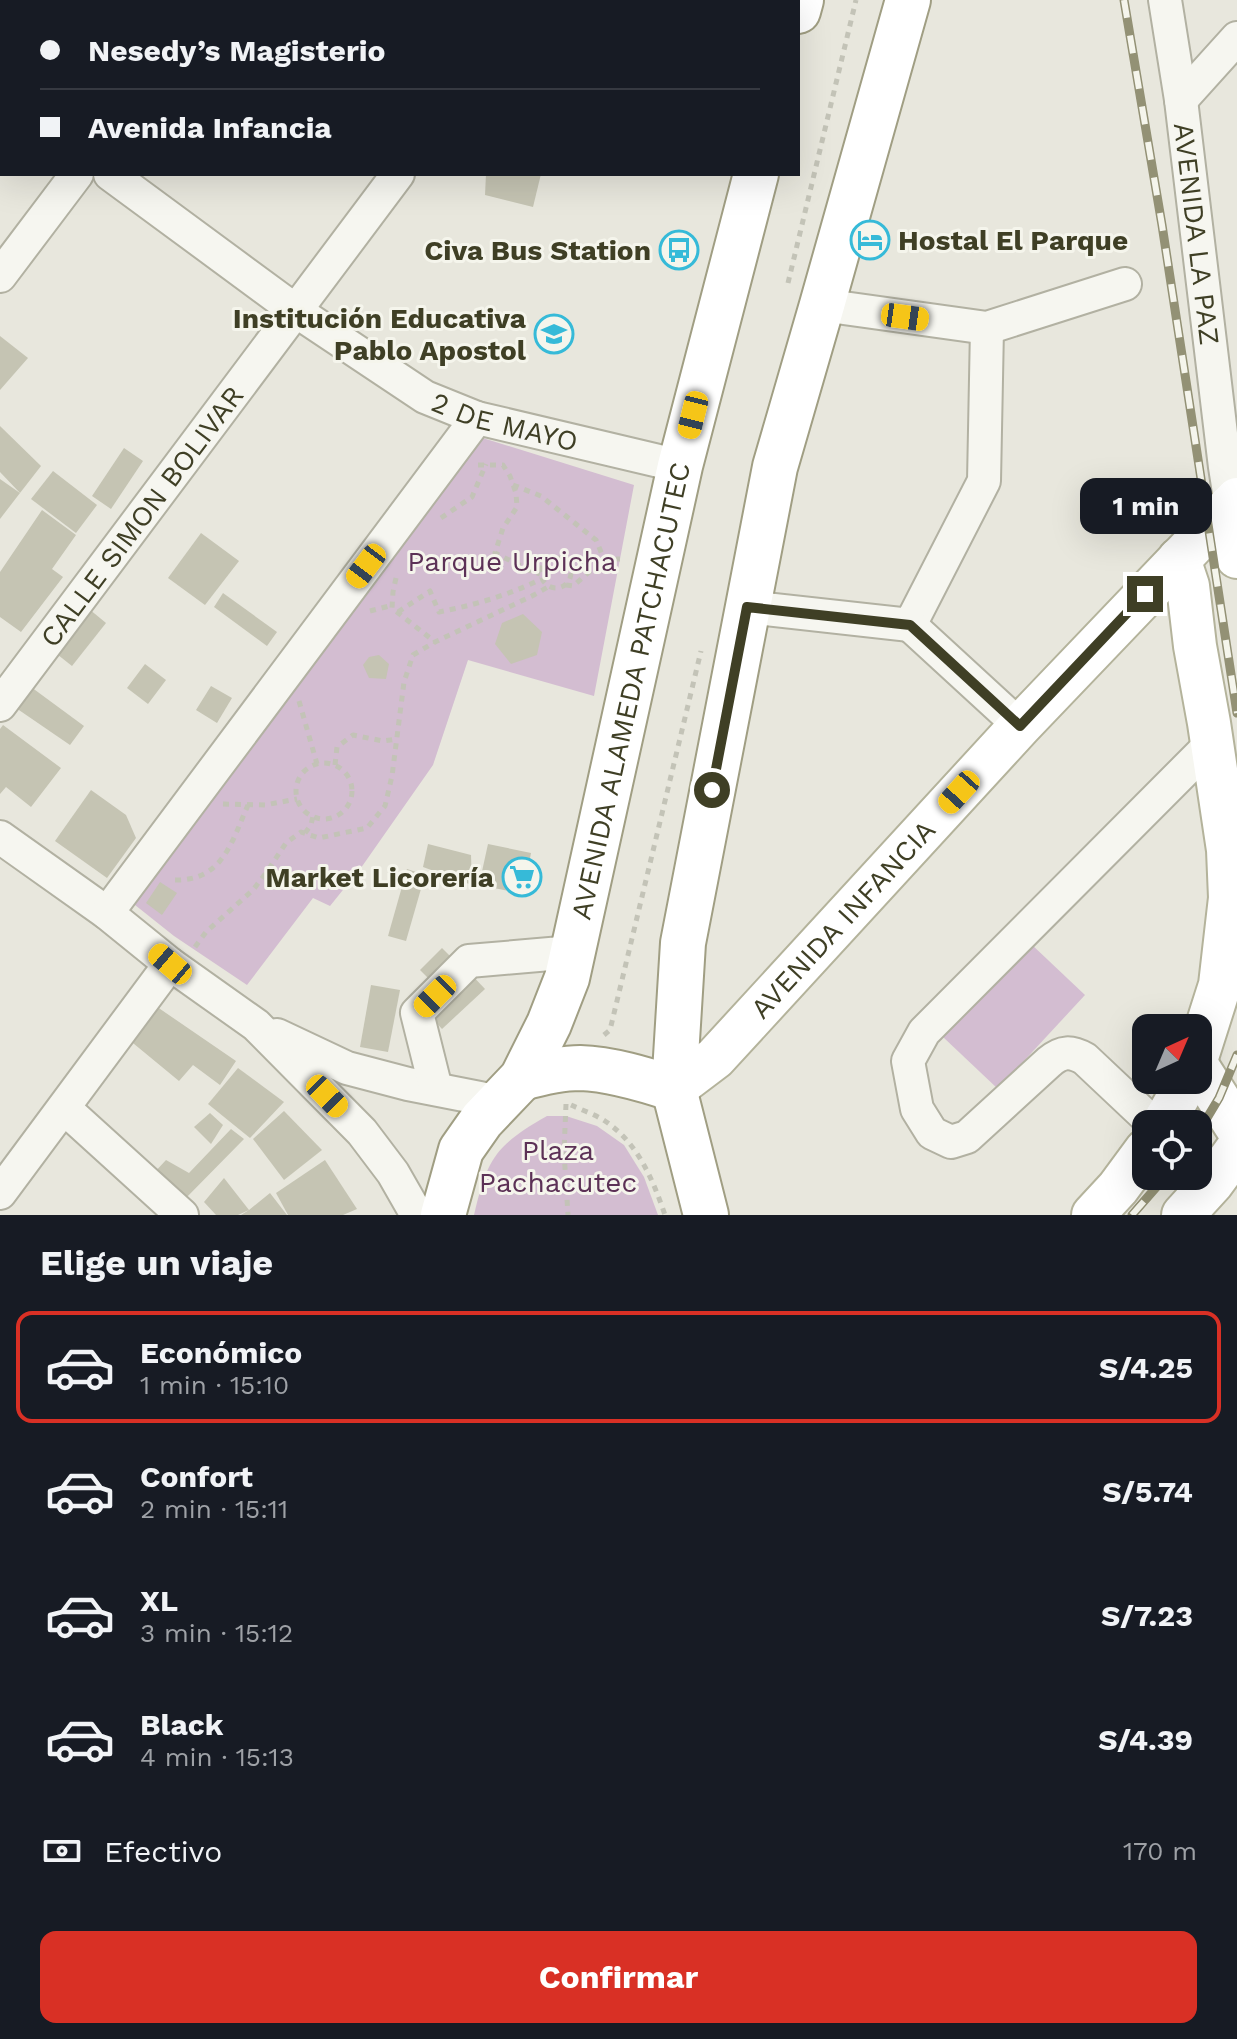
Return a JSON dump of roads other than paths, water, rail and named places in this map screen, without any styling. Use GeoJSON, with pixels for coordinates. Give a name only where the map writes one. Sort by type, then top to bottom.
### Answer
{"type":"FeatureCollection","features":[{"type":"Feature","properties":{"kind":"highway"},"geometry":{"type":"LineString","coordinates":[[706,1215],[674,1089],[683,943],[775,467],[908,0]]}},
{"type":"Feature","properties":{"kind":"highway","name":"AVENIDA ALAMEDA PATCHACUTEC"},"geometry":{"type":"LineString","coordinates":[[443,1215],[461,1150],[473,1131],[511,1090],[549,1024],[567,978],[680,466],[755,176]]}},
{"type":"Feature","properties":{"kind":"highway"},"geometry":{"type":"LineString","coordinates":[[511,1090],[541,1073],[578,1068],[618,1074],[674,1089]]}},
{"type":"Feature","properties":{"kind":"main road","name":"AVENIDA LA PAZ"},"geometry":{"type":"LineString","coordinates":[[1234,502],[1237,557]]}},
{"type":"Feature","properties":{"kind":"main road","name":"AVENIDA INFANCIA"},"geometry":{"type":"LineString","coordinates":[[674,1089],[715,1058],[1020,726],[1234,502]]}},
{"type":"Feature","properties":{"kind":"main road"},"geometry":{"type":"LineString","coordinates":[[1179,559],[1188,586],[1228,850],[1230,898],[1220,985],[1211,1014]]}},
{"type":"Feature","properties":{"kind":"main road"},"geometry":{"type":"LineString","coordinates":[[1212,1089],[1237,1128]]}},
{"type":"Feature","properties":{"kind":"main road"},"geometry":{"type":"LineString","coordinates":[[1183,1215],[1225,1174],[1237,1149]]}},
{"type":"Feature","properties":{"kind":"main road"},"geometry":{"type":"LineString","coordinates":[[1093,1215],[1132,1169]]}},
{"type":"Feature","properties":{"kind":"street","name":"AVENIDA LA PAZ"},"geometry":{"type":"LineString","coordinates":[[1165,0],[1181,100],[1225,467],[1234,502]]}},
{"type":"Feature","properties":{"kind":"street"},"geometry":{"type":"LineString","coordinates":[[1181,100],[1237,38]]}},
{"type":"Feature","properties":{"kind":"street"},"geometry":{"type":"LineString","coordinates":[[0,276],[75,176]]}},
{"type":"Feature","properties":{"kind":"street","name":"2 DE MAYO"},"geometry":{"type":"LineString","coordinates":[[113,176],[296,311],[425,397],[477,418],[680,466]]}},
{"type":"Feature","properties":{"kind":"street","name":"CALLE SIMON BOLIVAR"},"geometry":{"type":"LineString","coordinates":[[0,705],[397,176]]}},
{"type":"Feature","properties":{"kind":"street"},"geometry":{"type":"LineString","coordinates":[[822,305],[987,328],[1125,284]]}},
{"type":"Feature","properties":{"kind":"street"},"geometry":{"type":"LineString","coordinates":[[910,625],[984,481],[987,328]]}},
{"type":"Feature","properties":{"kind":"street"},"geometry":{"type":"LineString","coordinates":[[107,913],[477,418]]}},
{"type":"Feature","properties":{"kind":"street"},"geometry":{"type":"LineString","coordinates":[[747,607],[910,625],[1020,726]]}},
{"type":"Feature","properties":{"kind":"street"},"geometry":{"type":"LineString","coordinates":[[1139,1110],[1085,1059],[1067,1052],[1049,1062],[967,1137],[951,1142],[932,1133],[917,1109],[908,1061],[924,1032],[1212,743]]}},
{"type":"Feature","properties":{"kind":"street"},"geometry":{"type":"LineString","coordinates":[[0,837],[107,913],[187,953],[362,1132],[393,1173],[417,1215]]}},
{"type":"Feature","properties":{"kind":"street"},"geometry":{"type":"LineString","coordinates":[[436,1089],[417,1013],[469,961],[573,952]]}},
{"type":"Feature","properties":{"kind":"street"},"geometry":{"type":"LineString","coordinates":[[0,1193],[187,953]]}},
{"type":"Feature","properties":{"kind":"street"},"geometry":{"type":"LineString","coordinates":[[256,1025],[347,1068],[436,1089],[511,1090]]}},
{"type":"Feature","properties":{"kind":"street"},"geometry":{"type":"LineString","coordinates":[[64,1108],[182,1215]]}},
{"type":"Feature","properties":{"kind":"railway"},"geometry":{"type":"LineString","coordinates":[[1124,0],[1237,713]]}},
{"type":"Feature","properties":{"kind":"railway"},"geometry":{"type":"LineString","coordinates":[[1212,1110],[1237,1055]]}},
{"type":"Feature","properties":{"kind":"railway"},"geometry":{"type":"LineString","coordinates":[[1132,1215],[1154,1190]]}},
{"type":"Feature","properties":{"kind":"place","name":"Hostal El Parque"},"geometry":{"type":"Point","coordinates":[870,240]}},
{"type":"Feature","properties":{"kind":"place","name":"Civa Bus Station"},"geometry":{"type":"Point","coordinates":[679,250]}},
{"type":"Feature","properties":{"kind":"place","name":"Institución Educativa Pablo Apostol"},"geometry":{"type":"Point","coordinates":[554,334]}},
{"type":"Feature","properties":{"kind":"place","name":"Market Licorería"},"geometry":{"type":"Point","coordinates":[522,877]}},
{"type":"Feature","properties":{"kind":"park label","name":"Parque Urpicha"},"geometry":{"type":"Point","coordinates":[512,561]}},
{"type":"Feature","properties":{"kind":"park label","name":"Plaza Pachacutec"},"geometry":{"type":"Point","coordinates":[558,1166]}}]}
